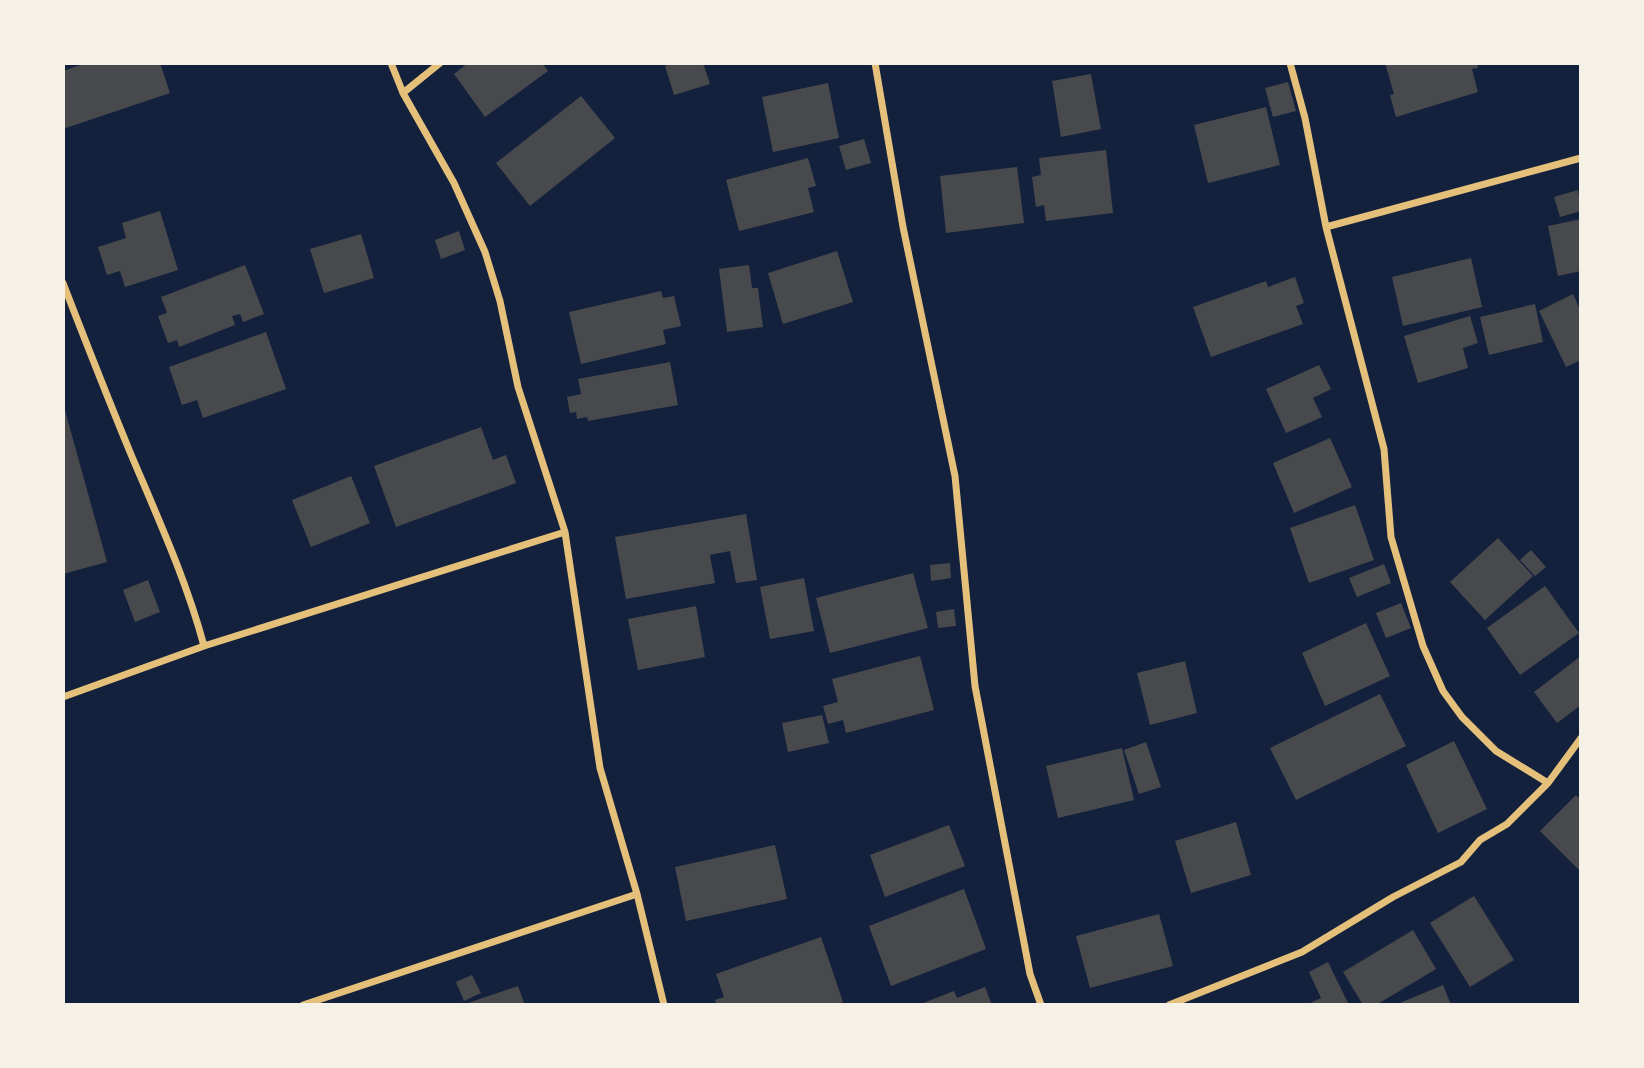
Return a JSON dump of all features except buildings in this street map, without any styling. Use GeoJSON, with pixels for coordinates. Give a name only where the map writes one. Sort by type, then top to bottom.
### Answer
{"type":"FeatureCollection","features":[{"type":"Feature","properties":{"kind":"street"},"geometry":{"type":"LineString","coordinates":[[391,63],[403,93],[454,183],[485,252],[500,302],[518,387],[565,532],[600,768],[637,894],[664,1005]]}},
{"type":"Feature","properties":{"kind":"street"},"geometry":{"type":"LineString","coordinates":[[403,93],[440,63]]}},
{"type":"Feature","properties":{"kind":"street"},"geometry":{"type":"LineString","coordinates":[[875,63],[904,227],[955,476],[975,686],[1030,975],[1041,1005]]}},
{"type":"Feature","properties":{"kind":"street"},"geometry":{"type":"LineString","coordinates":[[1290,63],[1305,118],[1326,227],[1384,449],[1391,537],[1423,646],[1443,691],[1462,717],[1496,751],[1549,783]]}},
{"type":"Feature","properties":{"kind":"street"},"geometry":{"type":"LineString","coordinates":[[1326,227],[1581,158]]}},
{"type":"Feature","properties":{"kind":"street"},"geometry":{"type":"LineString","coordinates":[[63,283],[106,394],[173,551],[197,617],[204,646]]}},
{"type":"Feature","properties":{"kind":"street"},"geometry":{"type":"LineString","coordinates":[[63,697],[204,646],[565,532]]}},
{"type":"Feature","properties":{"kind":"street"},"geometry":{"type":"LineString","coordinates":[[1169,1005],[1302,952],[1393,897],[1461,862],[1480,840],[1507,824],[1549,783],[1581,738]]}},
{"type":"Feature","properties":{"kind":"street"},"geometry":{"type":"LineString","coordinates":[[303,1005],[637,894]]}}]}
